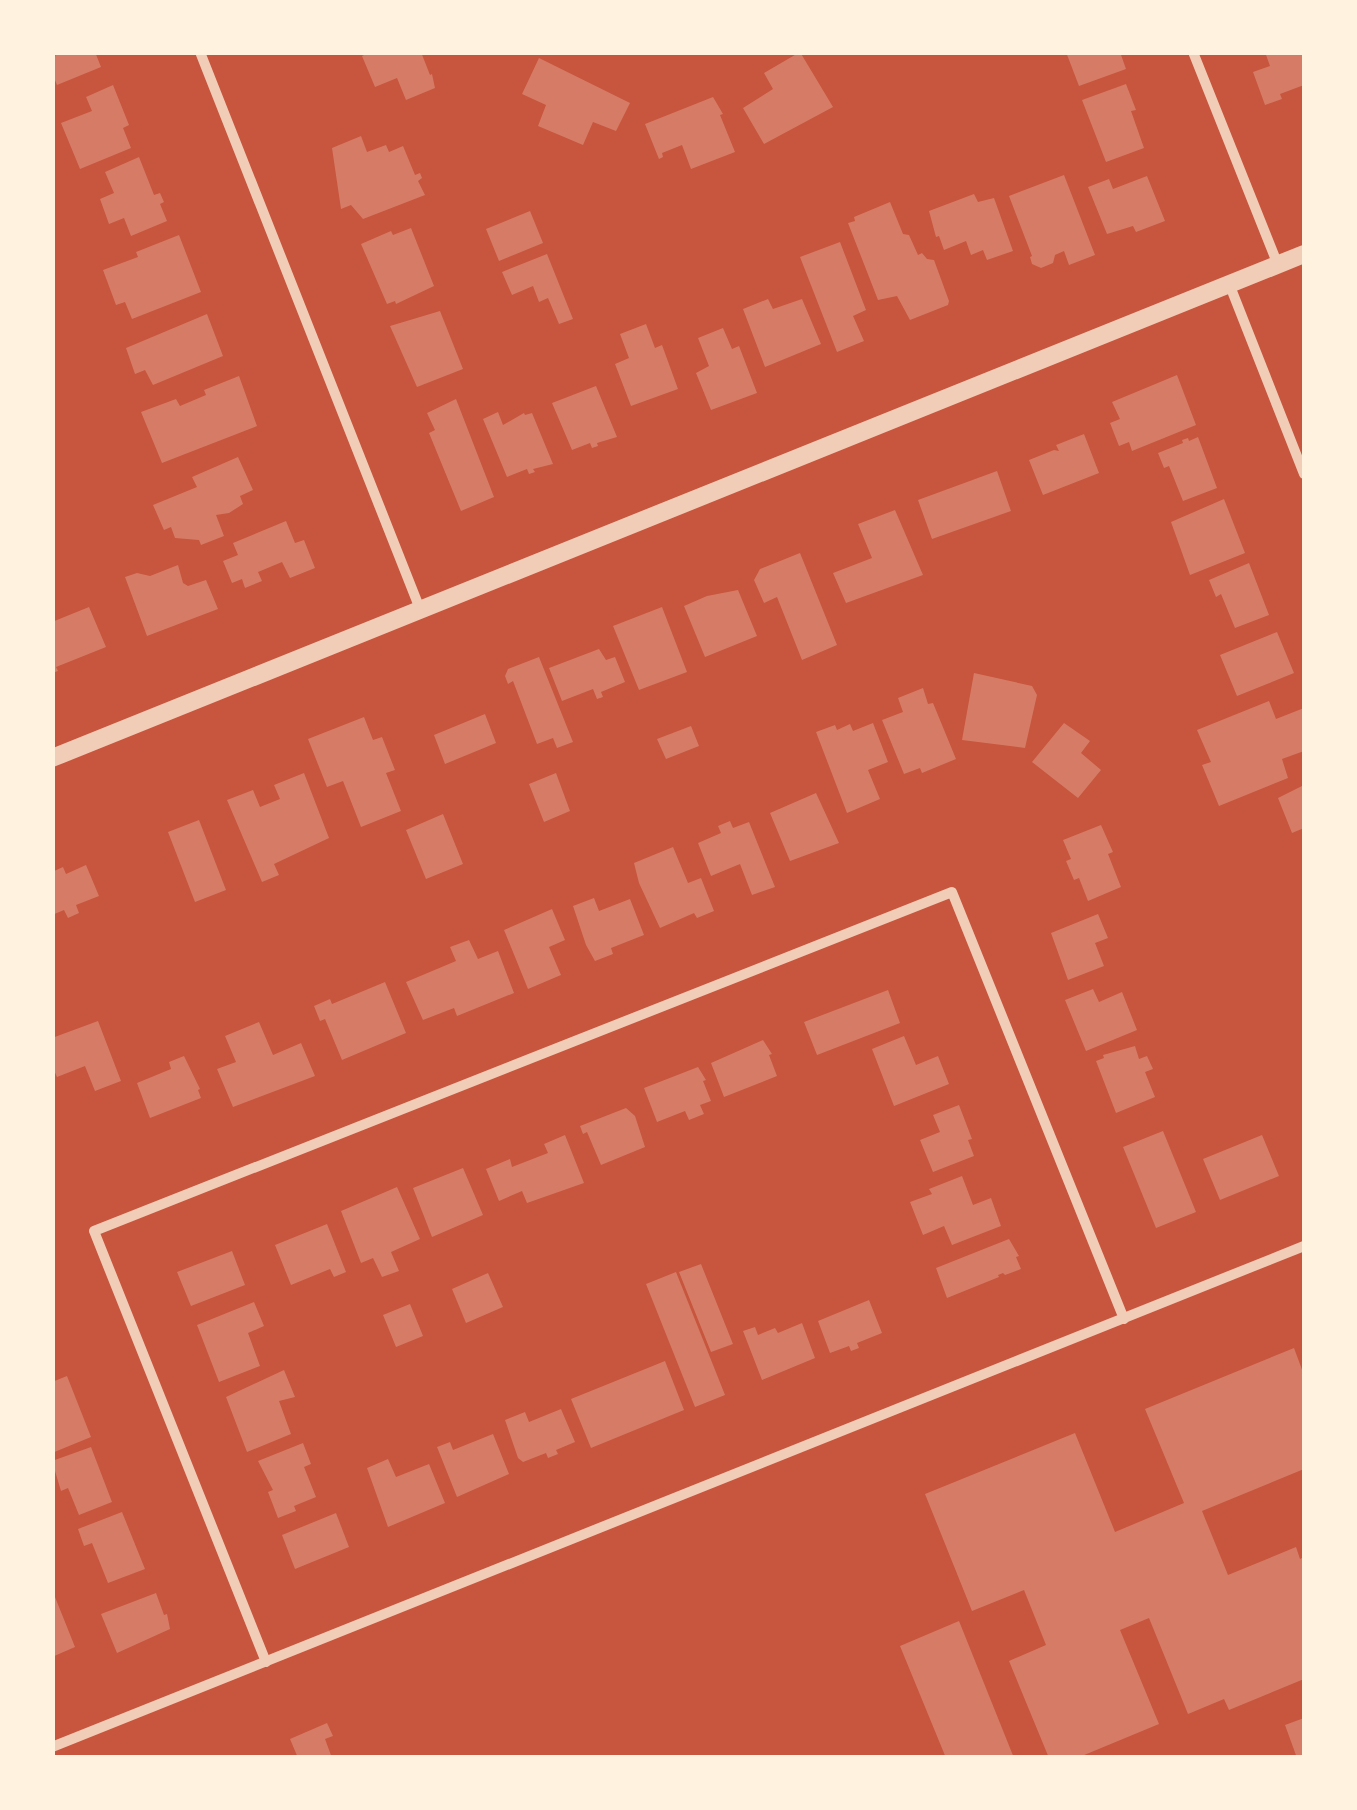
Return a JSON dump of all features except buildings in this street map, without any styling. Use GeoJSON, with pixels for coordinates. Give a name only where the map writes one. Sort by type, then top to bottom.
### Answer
{"type":"FeatureCollection","features":[{"type":"Feature","properties":{"kind":"street"},"geometry":{"type":"LineString","coordinates":[[200,52],[420,609]]}},
{"type":"Feature","properties":{"kind":"street"},"geometry":{"type":"LineString","coordinates":[[1193,52],[1278,265]]}},
{"type":"Feature","properties":{"kind":"street"},"geometry":{"type":"LineString","coordinates":[[52,758],[1304,254]]}},
{"type":"Feature","properties":{"kind":"street"},"geometry":{"type":"LineString","coordinates":[[1230,286],[1304,474]]}},
{"type":"Feature","properties":{"kind":"street"},"geometry":{"type":"LineString","coordinates":[[266,1662],[94,1232],[952,892],[1124,1320]]}},
{"type":"Feature","properties":{"kind":"street"},"geometry":{"type":"LineString","coordinates":[[52,1748],[1304,1246]]}}]}
